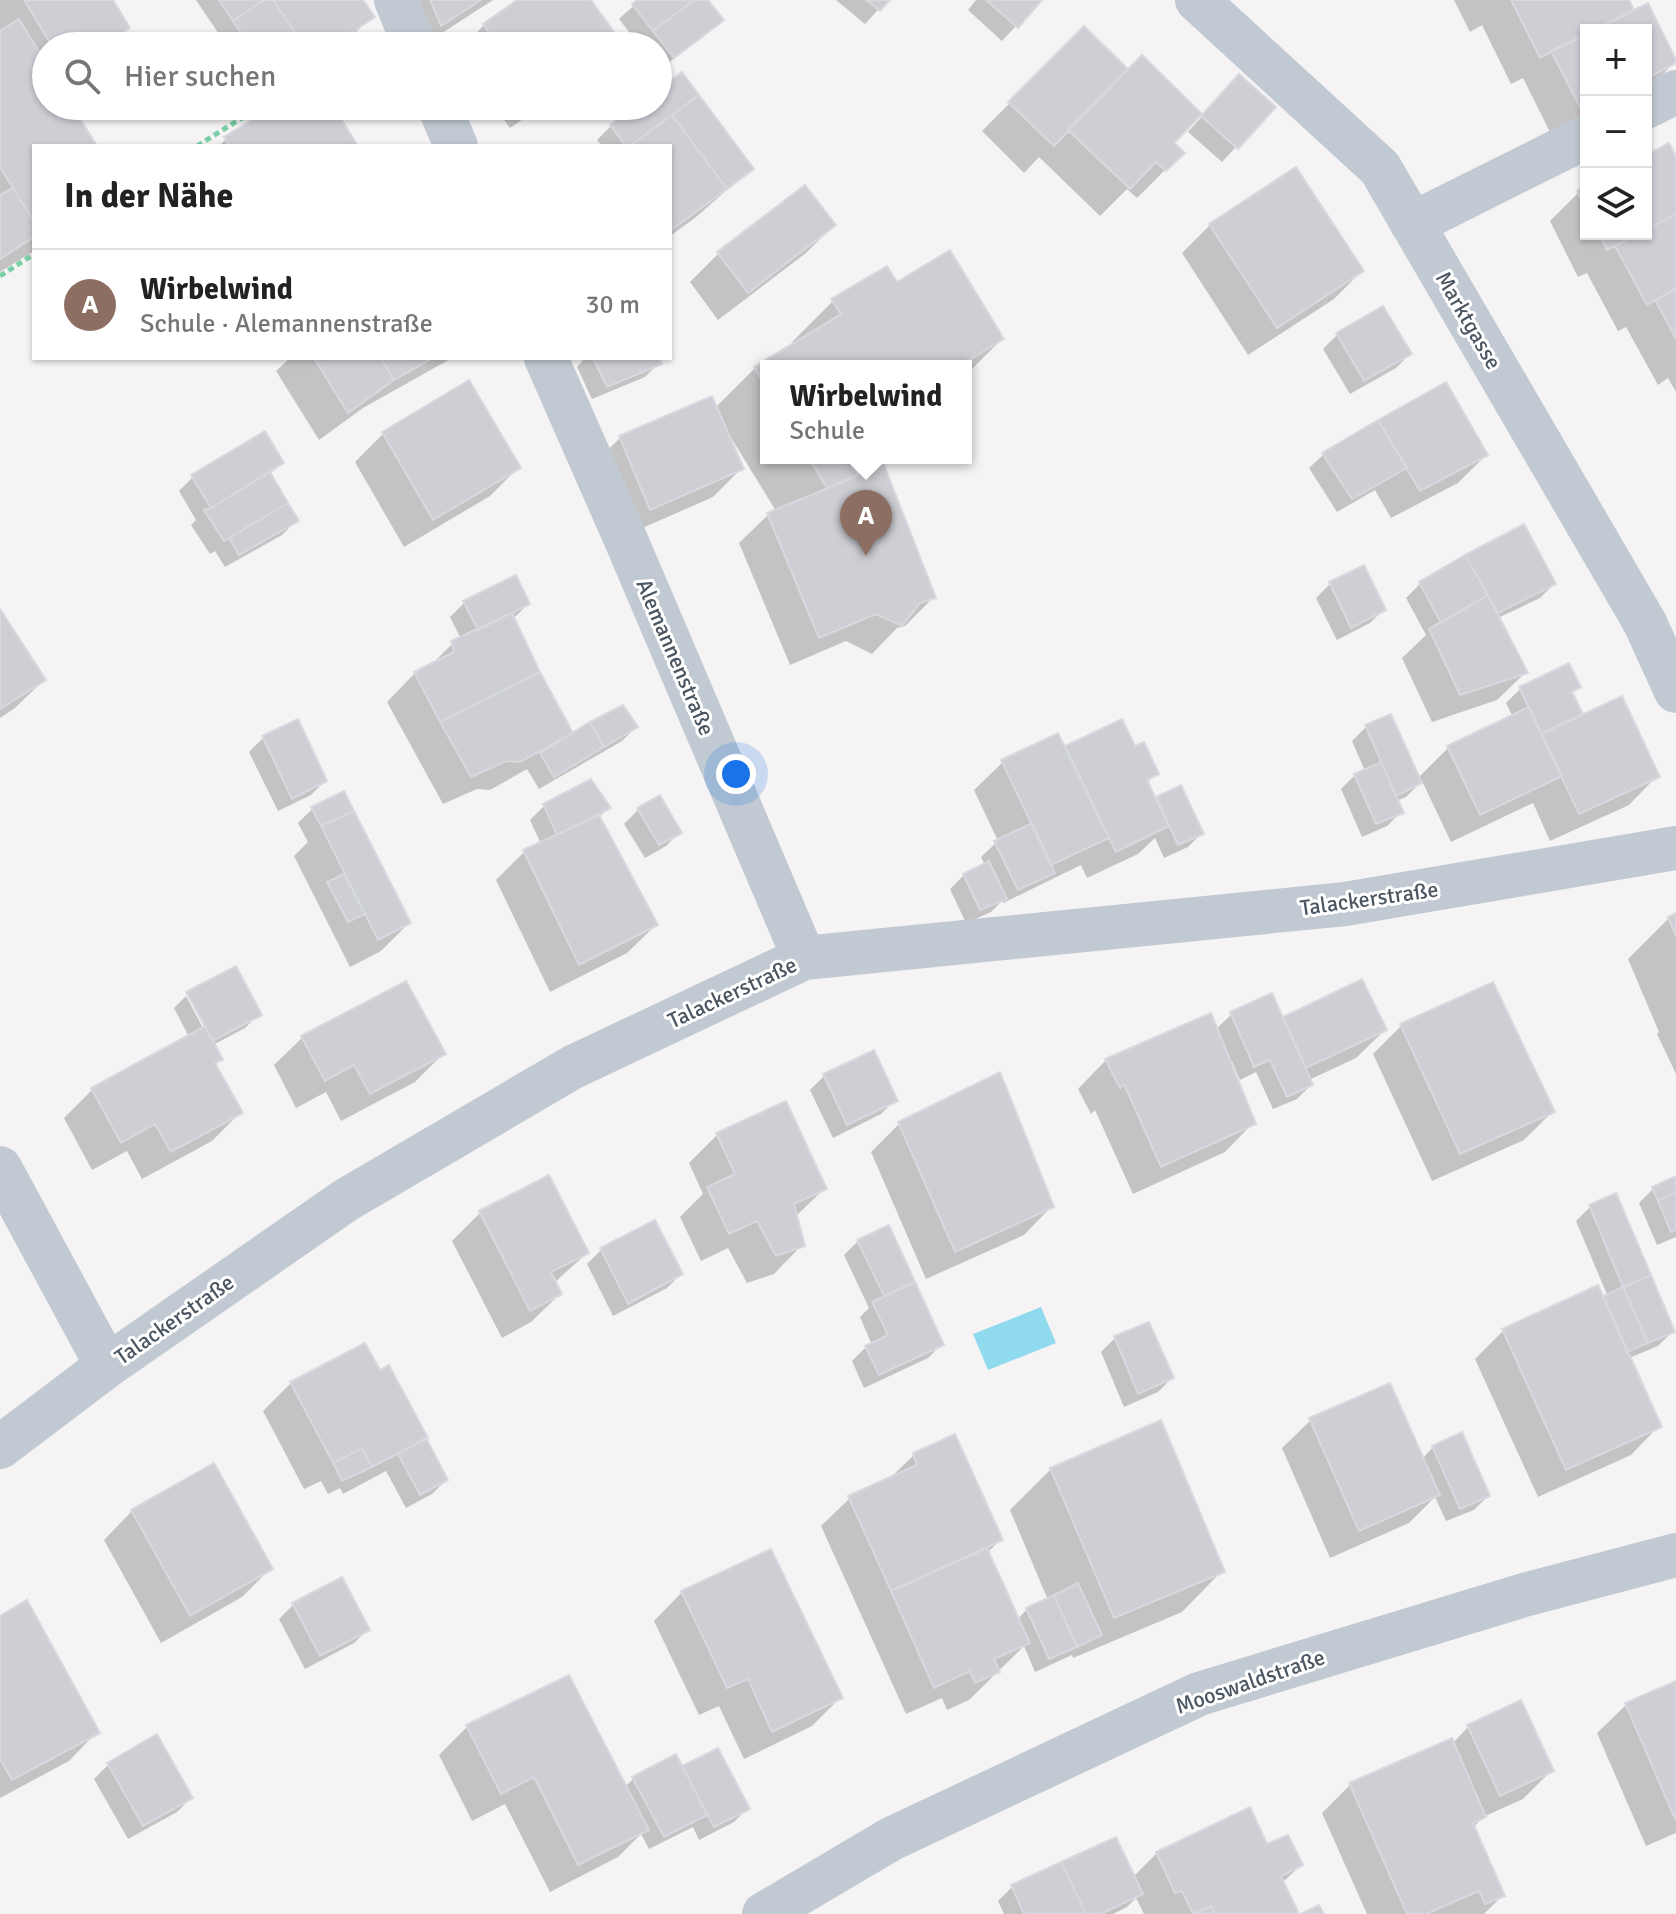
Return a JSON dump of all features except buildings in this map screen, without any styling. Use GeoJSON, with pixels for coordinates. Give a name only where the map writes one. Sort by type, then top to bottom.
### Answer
{"type":"FeatureCollection","features":[{"type":"Feature","properties":{"kind":"street"},"geometry":{"type":"LineString","coordinates":[[396,0],[409,32]]}},
{"type":"Feature","properties":{"kind":"street","name":"Marktgasse"},"geometry":{"type":"LineString","coordinates":[[1197,0],[1380,168],[1645,623],[1676,691]]}},
{"type":"Feature","properties":{"kind":"street"},"geometry":{"type":"LineString","coordinates":[[1652,104],[1676,92]]}},
{"type":"Feature","properties":{"kind":"street"},"geometry":{"type":"LineString","coordinates":[[445,120],[455,144]]}},
{"type":"Feature","properties":{"kind":"street"},"geometry":{"type":"LineString","coordinates":[[1412,224],[1580,140]]}},
{"type":"Feature","properties":{"kind":"street","name":"Alemannenstraße"},"geometry":{"type":"LineString","coordinates":[[547,360],[804,958]]}},
{"type":"Feature","properties":{"kind":"street","name":"Talackerstraße"},"geometry":{"type":"LineString","coordinates":[[0,1447],[107,1366],[346,1200],[573,1067],[804,958],[1345,904],[1676,848]]}},
{"type":"Feature","properties":{"kind":"street"},"geometry":{"type":"LineString","coordinates":[[0,1168],[107,1366]]}},
{"type":"Feature","properties":{"kind":"street","name":"Mooswaldstraße"},"geometry":{"type":"LineString","coordinates":[[764,1914],[891,1839],[1199,1694],[1524,1595],[1676,1555]]}},
{"type":"Feature","properties":{"kind":"path"},"geometry":{"type":"LineString","coordinates":[[200,144],[239,120]]}},
{"type":"Feature","properties":{"kind":"path"},"geometry":{"type":"LineString","coordinates":[[0,276],[32,255]]}},
{"type":"Feature","properties":{"kind":"water"},"geometry":{"type":"Polygon","coordinates":[[[1041,1307],[1056,1343],[988,1370],[973,1334],[1041,1307]]]}},
{"type":"Feature","properties":{"kind":"place","name":"Wirbelwind"},"geometry":{"type":"Point","coordinates":[866,556]}}]}
